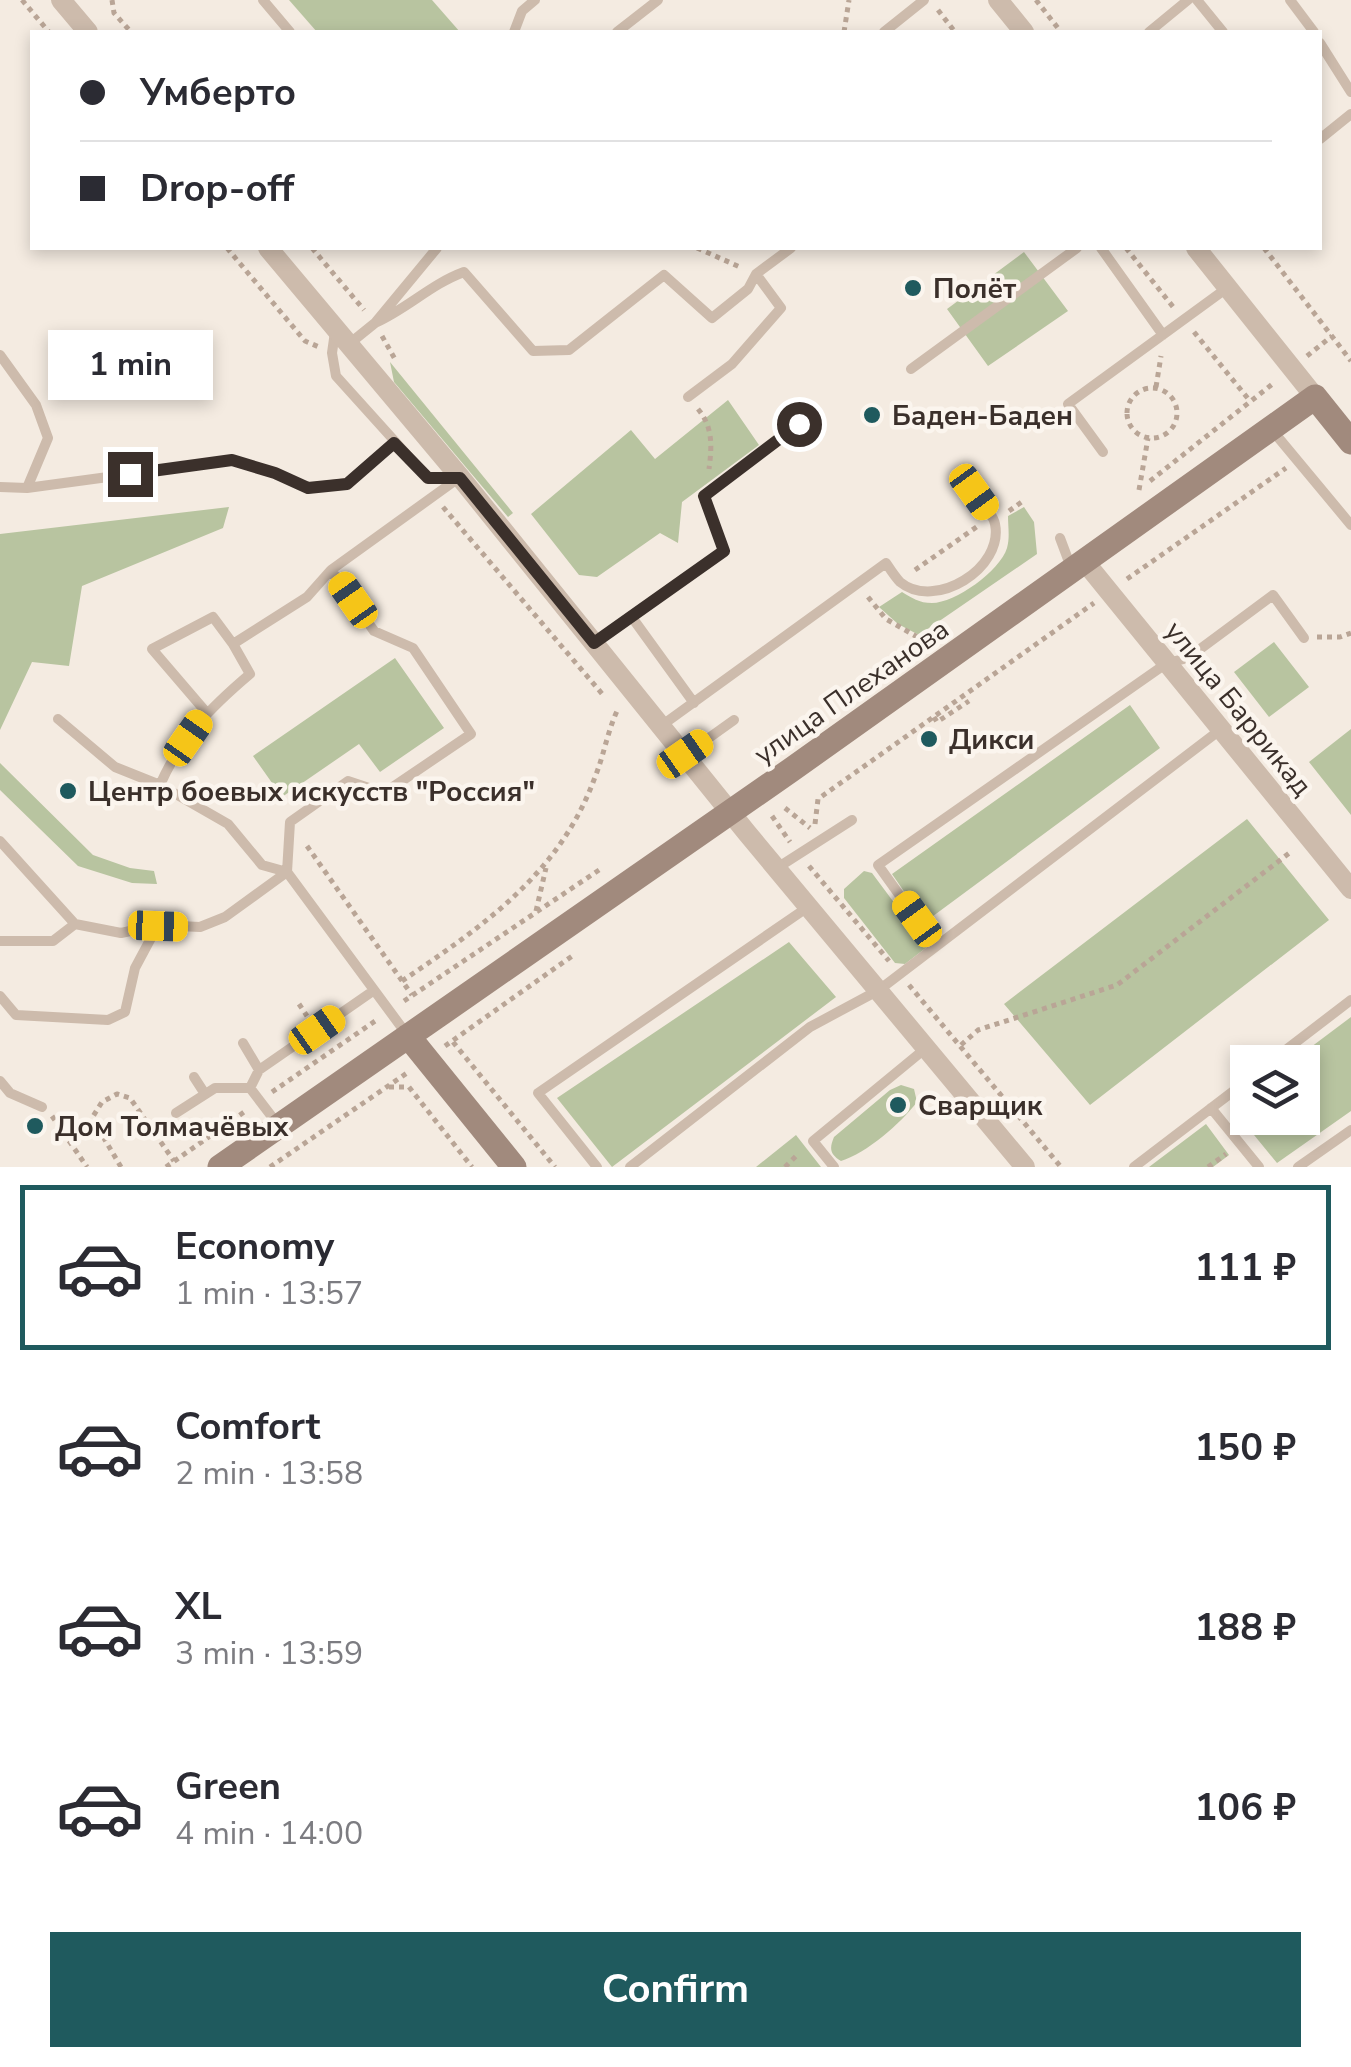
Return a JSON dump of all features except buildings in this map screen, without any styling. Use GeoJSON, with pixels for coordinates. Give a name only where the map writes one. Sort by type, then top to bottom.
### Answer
{"type":"FeatureCollection","features":[{"type":"Feature","properties":{"kind":"main road","name":"улица Плеханова"},"geometry":{"type":"LineString","coordinates":[[220,1167],[1079,567],[1315,396]]}},
{"type":"Feature","properties":{"kind":"main road"},"geometry":{"type":"LineString","coordinates":[[1315,396],[1351,442]]}},
{"type":"Feature","properties":{"kind":"main road"},"geometry":{"type":"LineString","coordinates":[[408,1036],[514,1167]]}},
{"type":"Feature","properties":{"kind":"street"},"geometry":{"type":"LineString","coordinates":[[61,0],[86,30]]}},
{"type":"Feature","properties":{"kind":"street"},"geometry":{"type":"LineString","coordinates":[[1000,0],[1022,30]]}},
{"type":"Feature","properties":{"kind":"street"},"geometry":{"type":"LineString","coordinates":[[270,250],[339,341],[460,478],[747,834],[1025,1167]]}},
{"type":"Feature","properties":{"kind":"street"},"geometry":{"type":"LineString","coordinates":[[1198,250],[1315,396]]}},
{"type":"Feature","properties":{"kind":"street","name":"улица Баррикад"},"geometry":{"type":"LineString","coordinates":[[1079,567],[1108,592],[1351,889]]}},
{"type":"Feature","properties":{"kind":"lane"},"geometry":{"type":"LineString","coordinates":[[263,0],[288,30]]}},
{"type":"Feature","properties":{"kind":"lane"},"geometry":{"type":"LineString","coordinates":[[515,30],[522,10],[535,0]]}},
{"type":"Feature","properties":{"kind":"lane"},"geometry":{"type":"LineString","coordinates":[[620,30],[658,0]]}},
{"type":"Feature","properties":{"kind":"lane"},"geometry":{"type":"LineString","coordinates":[[887,30],[927,0]]}},
{"type":"Feature","properties":{"kind":"lane"},"geometry":{"type":"LineString","coordinates":[[1151,30],[1188,0]]}},
{"type":"Feature","properties":{"kind":"lane"},"geometry":{"type":"LineString","coordinates":[[1197,0],[1221,30]]}},
{"type":"Feature","properties":{"kind":"lane"},"geometry":{"type":"LineString","coordinates":[[1290,0],[1312,30]]}},
{"type":"Feature","properties":{"kind":"lane"},"geometry":{"type":"LineString","coordinates":[[1322,46],[1351,92]]}},
{"type":"Feature","properties":{"kind":"lane"},"geometry":{"type":"LineString","coordinates":[[1322,138],[1351,114]]}},
{"type":"Feature","properties":{"kind":"lane"},"geometry":{"type":"LineString","coordinates":[[375,323],[435,250]]}},
{"type":"Feature","properties":{"kind":"lane"},"geometry":{"type":"LineString","coordinates":[[460,478],[428,478],[394,443],[336,376],[339,341],[401,311],[441,280],[464,272],[533,351],[569,350],[664,275],[712,318],[748,289],[756,274],[788,250]]}},
{"type":"Feature","properties":{"kind":"lane"},"geometry":{"type":"LineString","coordinates":[[912,369],[1073,250]]}},
{"type":"Feature","properties":{"kind":"lane"},"geometry":{"type":"LineString","coordinates":[[1102,250],[1164,334]]}},
{"type":"Feature","properties":{"kind":"lane"},"geometry":{"type":"LineString","coordinates":[[688,397],[732,364],[781,308],[756,274]]}},
{"type":"Feature","properties":{"kind":"lane"},"geometry":{"type":"LineString","coordinates":[[1104,452],[1068,404],[1228,288]]}},
{"type":"Feature","properties":{"kind":"lane"},"geometry":{"type":"LineString","coordinates":[[0,355],[36,405],[48,438],[27,488]]}},
{"type":"Feature","properties":{"kind":"lane"},"geometry":{"type":"LineString","coordinates":[[594,643],[724,551],[704,496],[799,424]]}},
{"type":"Feature","properties":{"kind":"lane"},"geometry":{"type":"LineString","coordinates":[[1272,429],[1351,525]]}},
{"type":"Feature","properties":{"kind":"lane"},"geometry":{"type":"LineString","coordinates":[[0,487],[27,488],[232,460],[308,488],[347,484],[394,443]]}},
{"type":"Feature","properties":{"kind":"lane"},"geometry":{"type":"LineString","coordinates":[[233,644],[308,598],[332,570],[460,478]]}},
{"type":"Feature","properties":{"kind":"lane"},"geometry":{"type":"LineString","coordinates":[[662,726],[886,563],[902,584],[920,590],[937,591],[966,579],[989,554],[995,535],[995,521],[974,492]]}},
{"type":"Feature","properties":{"kind":"lane"},"geometry":{"type":"LineString","coordinates":[[1060,538],[1079,567]]}},
{"type":"Feature","properties":{"kind":"lane"},"geometry":{"type":"LineString","coordinates":[[0,841],[75,924],[121,934],[158,926],[200,927],[225,918],[287,872],[290,822],[348,781],[384,794],[471,734],[414,648],[374,631],[332,570]]}},
{"type":"Feature","properties":{"kind":"lane"},"geometry":{"type":"LineString","coordinates":[[936,946],[878,864],[1167,663],[1188,658],[1273,596],[1304,638]]}},
{"type":"Feature","properties":{"kind":"lane"},"geometry":{"type":"LineString","coordinates":[[631,616],[694,703]]}},
{"type":"Feature","properties":{"kind":"lane"},"geometry":{"type":"LineString","coordinates":[[160,784],[206,712],[250,674],[213,618],[152,649],[206,712]]}},
{"type":"Feature","properties":{"kind":"lane"},"geometry":{"type":"LineString","coordinates":[[58,718],[115,767],[160,784],[228,824],[262,865],[287,872],[408,1036]]}},
{"type":"Feature","properties":{"kind":"lane"},"geometry":{"type":"LineString","coordinates":[[685,754],[734,720]]}},
{"type":"Feature","properties":{"kind":"lane"},"geometry":{"type":"LineString","coordinates":[[630,1167],[810,1027],[879,990],[1221,729]]}},
{"type":"Feature","properties":{"kind":"lane"},"geometry":{"type":"LineString","coordinates":[[776,869],[852,820]]}},
{"type":"Feature","properties":{"kind":"lane"},"geometry":{"type":"LineString","coordinates":[[598,1167],[538,1093],[808,907]]}},
{"type":"Feature","properties":{"kind":"lane"},"geometry":{"type":"LineString","coordinates":[[0,941],[52,941],[75,924]]}},
{"type":"Feature","properties":{"kind":"lane"},"geometry":{"type":"LineString","coordinates":[[0,996],[16,1015],[108,1020],[125,1012],[135,968],[158,926]]}},
{"type":"Feature","properties":{"kind":"lane"},"geometry":{"type":"LineString","coordinates":[[250,1088],[259,1070],[373,991]]}},
{"type":"Feature","properties":{"kind":"lane"},"geometry":{"type":"LineString","coordinates":[[1292,1045],[1351,1000]]}},
{"type":"Feature","properties":{"kind":"lane"},"geometry":{"type":"LineString","coordinates":[[243,1043],[259,1070]]}},
{"type":"Feature","properties":{"kind":"lane"},"geometry":{"type":"LineString","coordinates":[[834,1167],[812,1141],[926,1048]]}},
{"type":"Feature","properties":{"kind":"lane"},"geometry":{"type":"LineString","coordinates":[[194,1077],[205,1094]]}},
{"type":"Feature","properties":{"kind":"lane"},"geometry":{"type":"LineString","coordinates":[[0,1081],[10,1092],[42,1107]]}},
{"type":"Feature","properties":{"kind":"lane"},"geometry":{"type":"LineString","coordinates":[[176,1113],[215,1088],[250,1088]]}},
{"type":"Feature","properties":{"kind":"lane"},"geometry":{"type":"LineString","coordinates":[[250,1088],[279,1126]]}},
{"type":"Feature","properties":{"kind":"lane"},"geometry":{"type":"LineString","coordinates":[[1134,1167],[1230,1094]]}},
{"type":"Feature","properties":{"kind":"lane"},"geometry":{"type":"LineString","coordinates":[[1211,1108],[1259,1167]]}},
{"type":"Feature","properties":{"kind":"lane"},"geometry":{"type":"LineString","coordinates":[[1298,1167],[1351,1130]]}},
{"type":"Feature","properties":{"kind":"path"},"geometry":{"type":"LineString","coordinates":[[22,0],[47,30]]}},
{"type":"Feature","properties":{"kind":"path"},"geometry":{"type":"LineString","coordinates":[[112,0],[114,12],[128,30]]}},
{"type":"Feature","properties":{"kind":"path"},"geometry":{"type":"LineString","coordinates":[[844,30],[849,0]]}},
{"type":"Feature","properties":{"kind":"path"},"geometry":{"type":"LineString","coordinates":[[927,0],[953,30]]}},
{"type":"Feature","properties":{"kind":"path"},"geometry":{"type":"LineString","coordinates":[[1036,0],[1059,30]]}},
{"type":"Feature","properties":{"kind":"path"},"geometry":{"type":"LineString","coordinates":[[229,250],[305,341],[339,341]]}},
{"type":"Feature","properties":{"kind":"path"},"geometry":{"type":"LineString","coordinates":[[702,250],[756,274]]}},
{"type":"Feature","properties":{"kind":"path"},"geometry":{"type":"LineString","coordinates":[[1128,250],[1272,429]]}},
{"type":"Feature","properties":{"kind":"path"},"geometry":{"type":"LineString","coordinates":[[1266,250],[1351,361]]}},
{"type":"Feature","properties":{"kind":"path"},"geometry":{"type":"LineString","coordinates":[[1148,438],[1138,490],[1332,336]]}},
{"type":"Feature","properties":{"kind":"path"},"geometry":{"type":"LineString","coordinates":[[1156,388],[1173,398],[1178,417],[1167,434],[1148,438],[1132,428],[1127,409],[1137,392],[1156,388]]}},
{"type":"Feature","properties":{"kind":"path"},"geometry":{"type":"LineString","coordinates":[[704,496],[712,439],[705,418]]}},
{"type":"Feature","properties":{"kind":"path"},"geometry":{"type":"LineString","coordinates":[[747,834],[786,806],[814,831],[818,799],[1297,460]]}},
{"type":"Feature","properties":{"kind":"path"},"geometry":{"type":"LineString","coordinates":[[434,497],[604,696]]}},
{"type":"Feature","properties":{"kind":"path"},"geometry":{"type":"LineString","coordinates":[[910,573],[949,542],[978,526]]}},
{"type":"Feature","properties":{"kind":"path"},"geometry":{"type":"LineString","coordinates":[[868,597],[886,619],[926,642],[911,653]]}},
{"type":"Feature","properties":{"kind":"path"},"geometry":{"type":"LineString","coordinates":[[1304,638],[1351,633]]}},
{"type":"Feature","properties":{"kind":"path"},"geometry":{"type":"LineString","coordinates":[[934,718],[937,722],[969,701]]}},
{"type":"Feature","properties":{"kind":"path"},"geometry":{"type":"LineString","coordinates":[[402,981],[499,914],[546,865],[595,777],[606,734],[617,711],[629,725]]}},
{"type":"Feature","properties":{"kind":"path"},"geometry":{"type":"LineString","coordinates":[[772,816],[1060,1167]]}},
{"type":"Feature","properties":{"kind":"path"},"geometry":{"type":"LineString","coordinates":[[290,822],[412,995]]}},
{"type":"Feature","properties":{"kind":"path"},"geometry":{"type":"LineString","coordinates":[[960,1046],[978,1030],[1117,985],[1294,849]]}},
{"type":"Feature","properties":{"kind":"path"},"geometry":{"type":"LineString","coordinates":[[166,1167],[612,861]]}},
{"type":"Feature","properties":{"kind":"path"},"geometry":{"type":"LineString","coordinates":[[536,912],[546,865]]}},
{"type":"Feature","properties":{"kind":"path"},"geometry":{"type":"LineString","coordinates":[[270,1167],[576,954]]}},
{"type":"Feature","properties":{"kind":"path"},"geometry":{"type":"LineString","coordinates":[[351,1037],[389,1087]]}},
{"type":"Feature","properties":{"kind":"path"},"geometry":{"type":"LineString","coordinates":[[452,1041],[555,1167]]}},
{"type":"Feature","properties":{"kind":"path"},"geometry":{"type":"LineString","coordinates":[[389,1087],[409,1086],[472,1167]]}},
{"type":"Feature","properties":{"kind":"path"},"geometry":{"type":"LineString","coordinates":[[121,1167],[92,1118],[102,1102],[116,1094],[130,1098],[174,1161]]}},
{"type":"Feature","properties":{"kind":"path"},"geometry":{"type":"LineString","coordinates":[[42,1107],[59,1122],[87,1167]]}},
{"type":"Feature","properties":{"kind":"green space"},"geometry":{"type":"Polygon","coordinates":[[[289,0],[432,0],[458,30],[315,30],[289,0]]]}},
{"type":"Feature","properties":{"kind":"green space"},"geometry":{"type":"Polygon","coordinates":[[[1024,252],[1068,311],[988,366],[947,309],[1024,252]]]}},
{"type":"Feature","properties":{"kind":"green space"},"geometry":{"type":"Polygon","coordinates":[[[390,362],[513,513],[508,517],[394,382],[390,362]]]}},
{"type":"Feature","properties":{"kind":"green space"},"geometry":{"type":"Polygon","coordinates":[[[728,400],[759,445],[682,502],[678,543],[660,533],[597,577],[579,575],[531,514],[631,430],[655,459],[728,400]]]}},
{"type":"Feature","properties":{"kind":"green space"},"geometry":{"type":"Polygon","coordinates":[[[229,507],[223,528],[82,586],[69,666],[32,662],[0,730],[0,534],[229,507]]]}},
{"type":"Feature","properties":{"kind":"green space"},"geometry":{"type":"Polygon","coordinates":[[[1024,507],[1034,522],[1037,554],[919,635],[898,624],[879,607],[902,592],[919,601],[942,602],[976,584],[1003,557],[1009,536],[1008,516],[1024,507]]]}},
{"type":"Feature","properties":{"kind":"green space"},"geometry":{"type":"Polygon","coordinates":[[[1274,642],[1309,687],[1269,717],[1234,672],[1274,642]]]}},
{"type":"Feature","properties":{"kind":"green space"},"geometry":{"type":"Polygon","coordinates":[[[395,658],[444,728],[380,772],[359,744],[282,797],[253,756],[395,658]]]}},
{"type":"Feature","properties":{"kind":"green space"},"geometry":{"type":"Polygon","coordinates":[[[1130,705],[1160,748],[925,922],[892,874],[1130,705]]]}},
{"type":"Feature","properties":{"kind":"green space"},"geometry":{"type":"Polygon","coordinates":[[[1351,729],[1351,815],[1309,762],[1351,729]]]}},
{"type":"Feature","properties":{"kind":"green space"},"geometry":{"type":"Polygon","coordinates":[[[0,763],[93,855],[130,868],[154,871],[157,884],[132,883],[78,866],[0,790],[0,763]]]}},
{"type":"Feature","properties":{"kind":"green space"},"geometry":{"type":"Polygon","coordinates":[[[1247,819],[1329,920],[1090,1105],[1004,1004],[1247,819]]]}},
{"type":"Feature","properties":{"kind":"green space"},"geometry":{"type":"Polygon","coordinates":[[[864,871],[872,873],[927,947],[905,964],[895,963],[844,898],[844,889],[864,871]]]}},
{"type":"Feature","properties":{"kind":"green space"},"geometry":{"type":"Polygon","coordinates":[[[789,942],[836,997],[612,1167],[557,1098],[789,942]]]}},
{"type":"Feature","properties":{"kind":"green space"},"geometry":{"type":"Polygon","coordinates":[[[1351,1017],[1351,1111],[1320,1133],[1320,1045],[1314,1045],[1351,1017]]]}},
{"type":"Feature","properties":{"kind":"green space"},"geometry":{"type":"Polygon","coordinates":[[[901,1085],[914,1089],[917,1102],[910,1111],[861,1152],[841,1161],[835,1156],[831,1148],[834,1137],[901,1085]]]}},
{"type":"Feature","properties":{"kind":"green space"},"geometry":{"type":"Polygon","coordinates":[[[1206,1124],[1229,1155],[1213,1167],[1149,1167],[1206,1124]]]}},
{"type":"Feature","properties":{"kind":"green space"},"geometry":{"type":"Polygon","coordinates":[[[796,1135],[821,1167],[756,1167],[796,1135]]]}},
{"type":"Feature","properties":{"kind":"green space"},"geometry":{"type":"Polygon","coordinates":[[[1254,1135],[1317,1135],[1277,1163],[1254,1135]]]}},
{"type":"Feature","properties":{"kind":"place","name":"Полёт"},"geometry":{"type":"Point","coordinates":[913,288]}},
{"type":"Feature","properties":{"kind":"place","name":"Баден-Баден"},"geometry":{"type":"Point","coordinates":[872,415]}},
{"type":"Feature","properties":{"kind":"place","name":"Дикси"},"geometry":{"type":"Point","coordinates":[929,739]}},
{"type":"Feature","properties":{"kind":"place","name":"Центр боевых искусств \"Россия\""},"geometry":{"type":"Point","coordinates":[68,791]}},
{"type":"Feature","properties":{"kind":"place","name":"Сварщик"},"geometry":{"type":"Point","coordinates":[898,1105]}},
{"type":"Feature","properties":{"kind":"place","name":"Дом Толмачёвых"},"geometry":{"type":"Point","coordinates":[35,1126]}},
{"type":"Feature","properties":{"kind":"route"},"geometry":{"type":"LineString","coordinates":[[130,474],[232,460],[308,488],[347,484],[394,443],[428,478],[460,478],[594,643],[724,551],[704,496],[799,424]]}}]}
